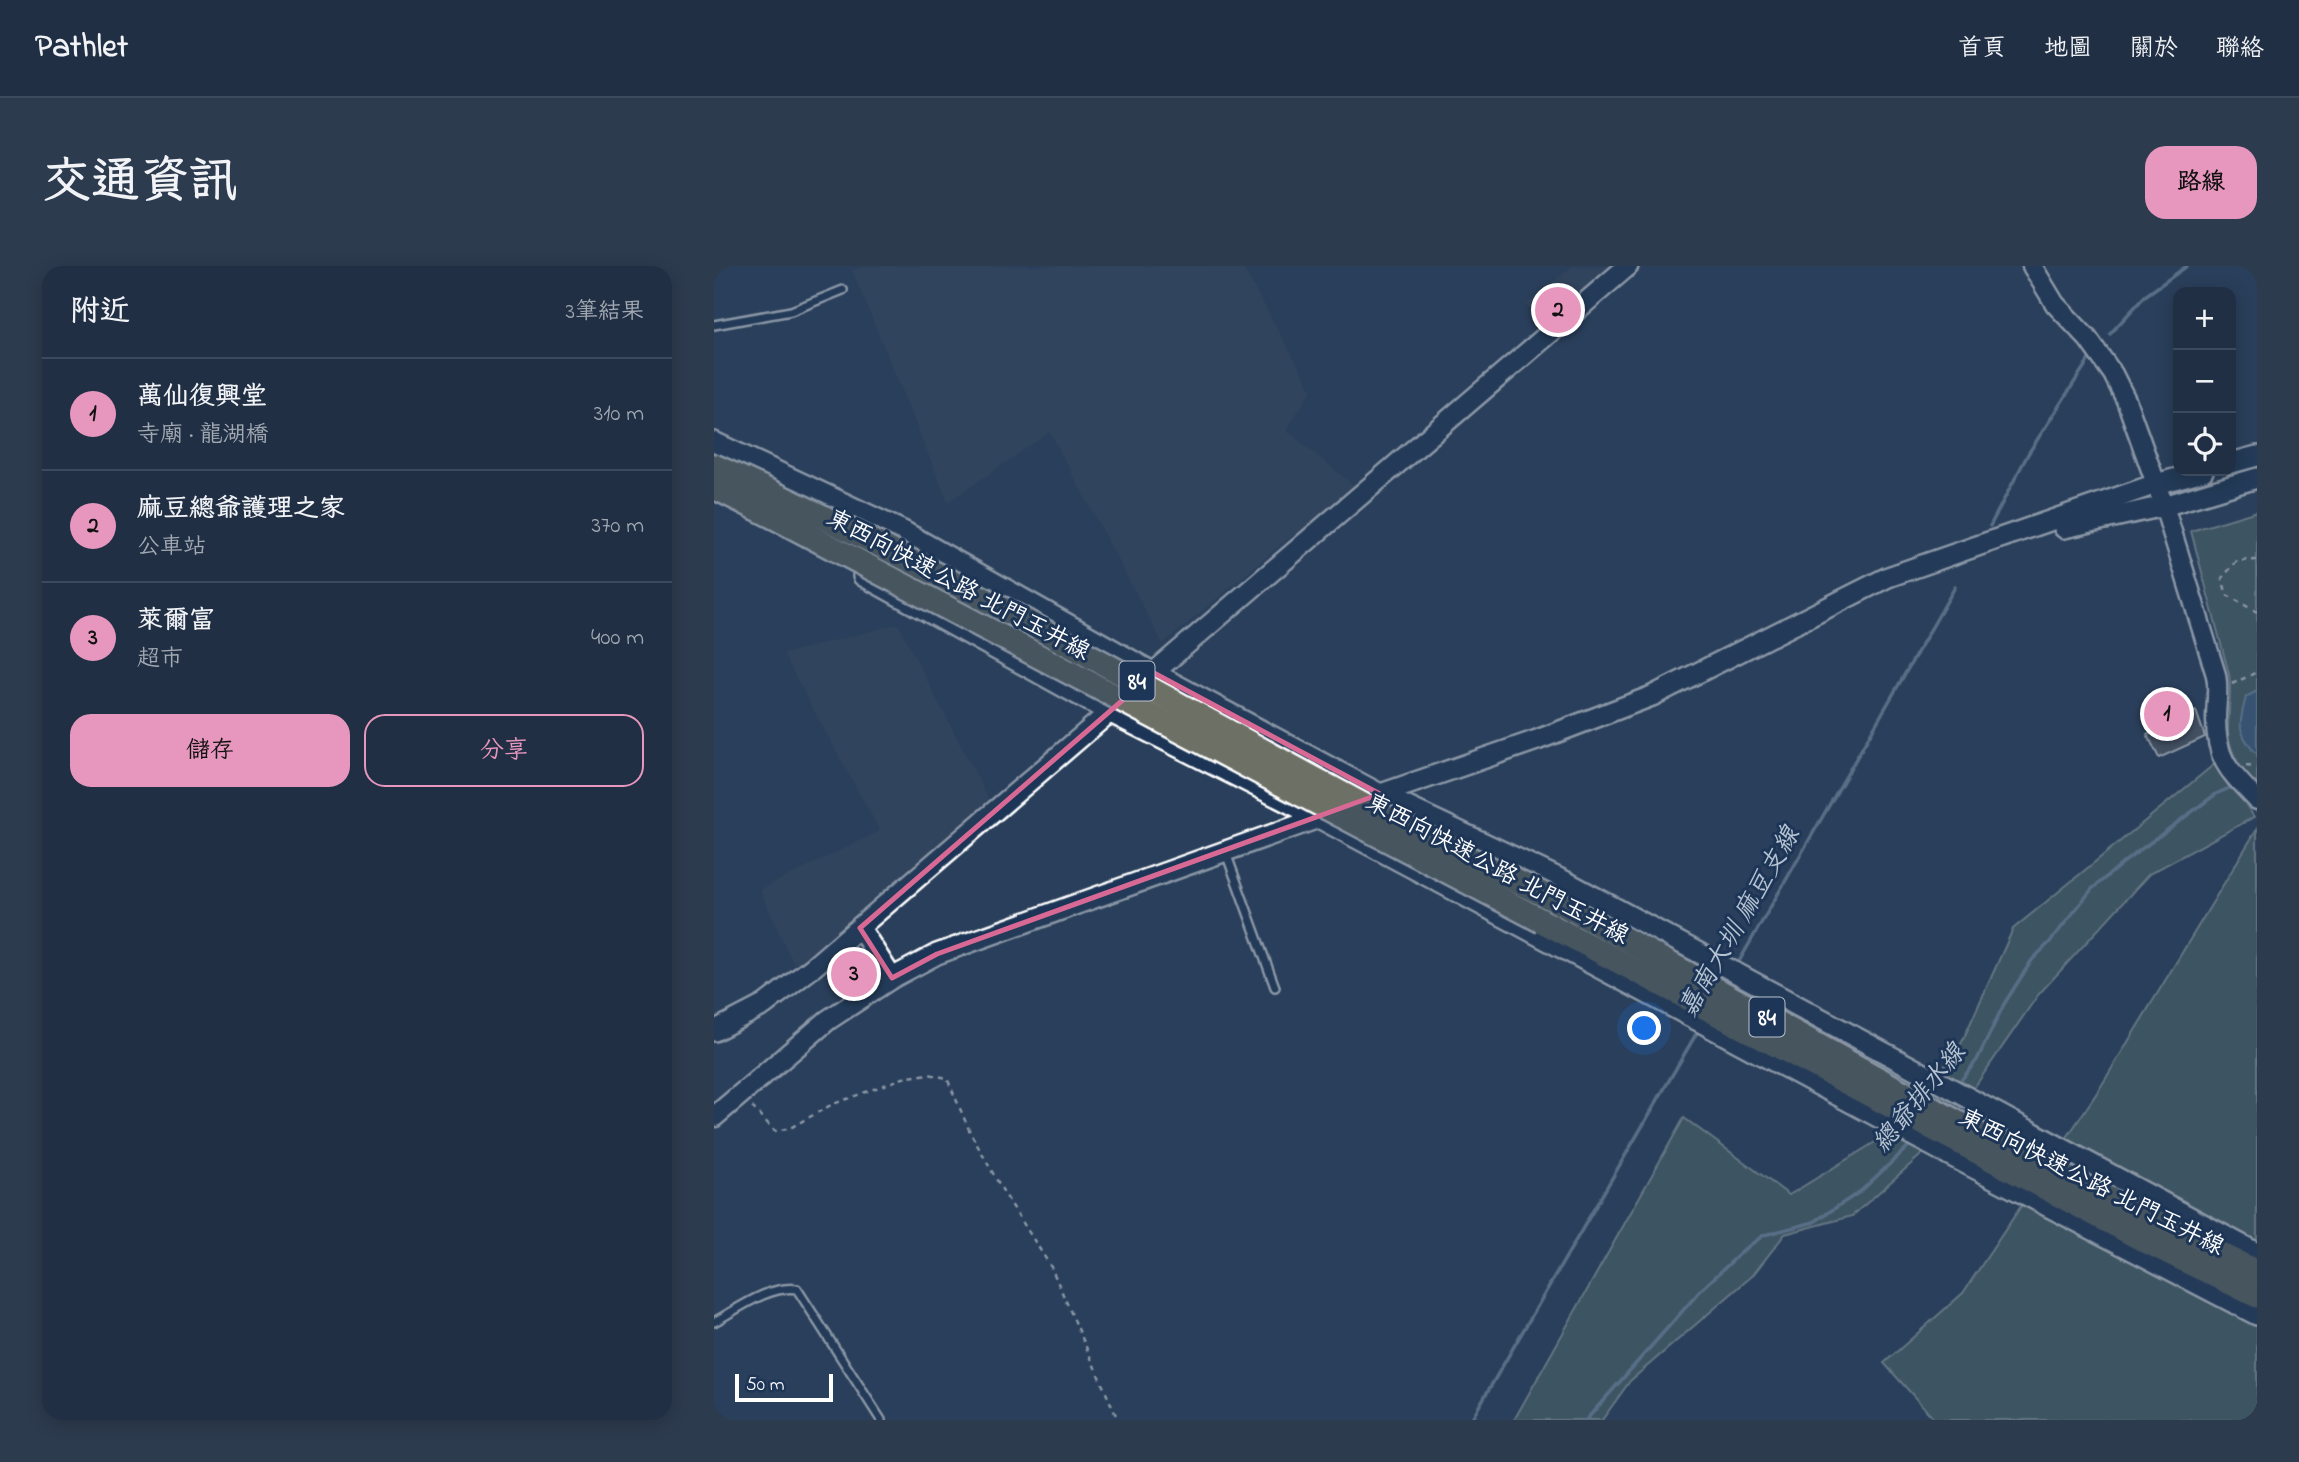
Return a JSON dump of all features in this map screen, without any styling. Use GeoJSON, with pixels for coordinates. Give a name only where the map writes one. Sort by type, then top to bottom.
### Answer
{"type":"FeatureCollection","features":[{"type":"Feature","properties":{"kind":"highway","name":"東西向快速公路 北門玉井線"},"geometry":{"type":"LineString","coordinates":[[714,466],[969,590],[1378,813],[1556,901],[1964,1145]]}},
{"type":"Feature","properties":{"kind":"highway","name":"東西向快速公路 北門玉井線"},"geometry":{"type":"LineString","coordinates":[[714,487],[1105,690],[2151,1244],[2251,1275]]}},
{"type":"Feature","properties":{"kind":"main road"},"geometry":{"type":"LineString","coordinates":[[714,1031],[764,1005],[813,968],[1628,266]]}},
{"type":"Feature","properties":{"kind":"main road"},"geometry":{"type":"LineString","coordinates":[[714,442],[903,531],[1154,673],[1380,794],[1567,882],[1981,1106],[2251,1275]]}},
{"type":"Feature","properties":{"kind":"main road"},"geometry":{"type":"LineString","coordinates":[[2236,462],[2257,456]]}},
{"type":"Feature","properties":{"kind":"main road"},"geometry":{"type":"LineString","coordinates":[[714,1117],[828,1020],[892,978],[937,954],[1225,853],[1652,696],[1867,586],[2185,476]]}},
{"type":"Feature","properties":{"kind":"main road"},"geometry":{"type":"LineString","coordinates":[[1974,549],[2164,506],[2257,478]]}},
{"type":"Feature","properties":{"kind":"main road"},"geometry":{"type":"LineString","coordinates":[[714,497],[753,515],[1109,712],[1319,818],[1533,931],[1964,1145],[2257,1315]]}},
{"type":"Feature","properties":{"kind":"main road"},"geometry":{"type":"LineString","coordinates":[[860,928],[892,978]]}},
{"type":"Feature","properties":{"kind":"street"},"geometry":{"type":"LineString","coordinates":[[2032,266],[2055,304],[2088,339],[2113,374],[2126,400],[2164,506],[2218,688],[2217,738],[2223,763],[2257,800]]}},
{"type":"Feature","properties":{"kind":"lane"},"geometry":{"type":"LineString","coordinates":[[714,326],[791,311],[843,290]]}},
{"type":"Feature","properties":{"kind":"lane"},"geometry":{"type":"LineString","coordinates":[[1225,853],[1275,987]]}},
{"type":"Feature","properties":{"kind":"lane"},"geometry":{"type":"LineString","coordinates":[[714,1322],[785,1287],[797,1289],[881,1420]]}},
{"type":"Feature","properties":{"kind":"path"},"geometry":{"type":"LineString","coordinates":[[2257,560],[2236,561],[2221,578],[2227,595],[2257,612]]}},
{"type":"Feature","properties":{"kind":"path"},"geometry":{"type":"LineString","coordinates":[[2218,688],[2257,672]]}},
{"type":"Feature","properties":{"kind":"path"},"geometry":{"type":"LineString","coordinates":[[740,1094],[775,1131],[790,1128],[831,1105],[903,1078],[929,1074],[947,1078],[970,1132],[987,1163],[1051,1267],[1118,1420]]}},
{"type":"Feature","properties":{"kind":"highlighted area"},"geometry":{"type":"Polygon","coordinates":[[[1154,673],[1380,794],[937,954],[892,978],[860,928],[1154,673]]]}},
{"type":"Feature","properties":{"kind":"shaded area"},"geometry":{"type":"Polygon","coordinates":[[[867,266],[1242,266],[1312,390],[1286,430],[1370,499],[1289,538],[1163,644],[1050,432],[948,502],[852,270],[867,266]]]}},
{"type":"Feature","properties":{"kind":"shaded area"},"geometry":{"type":"Polygon","coordinates":[[[1573,266],[1632,266],[1552,336],[1526,304],[1573,266]]]}},
{"type":"Feature","properties":{"kind":"shaded area"},"geometry":{"type":"Polygon","coordinates":[[[898,624],[991,804],[914,866],[796,969],[760,890],[880,831],[783,654],[898,624]]]}},
{"type":"Feature","properties":{"kind":"shaded area"},"geometry":{"type":"Polygon","coordinates":[[[2257,691],[2257,752],[2254,752],[2244,738],[2241,720],[2246,697],[2257,691]]]}},
{"type":"Feature","properties":{"kind":"green space"},"geometry":{"type":"Polygon","coordinates":[[[2257,511],[2257,792],[2231,748],[2228,731],[2229,674],[2191,531],[2257,511]]]}},
{"type":"Feature","properties":{"kind":"green space"},"geometry":{"type":"Polygon","coordinates":[[[2217,762],[2254,817],[2149,874],[2038,995],[1938,1140],[1852,1216],[1785,1234],[1752,1276],[1630,1381],[1602,1420],[1514,1420],[1684,1118],[1789,1195],[1901,1126],[1962,1042],[2013,929],[2217,762]]]}},
{"type":"Feature","properties":{"kind":"green space"},"geometry":{"type":"Polygon","coordinates":[[[2257,829],[2257,1420],[1935,1420],[1884,1363],[1963,1293],[2100,1088],[2257,829]]]}},
{"type":"Feature","properties":{"kind":"building"},"geometry":{"type":"Polygon","coordinates":[[[2175,703],[2181,718],[2196,711],[2205,737],[2159,758],[2147,734],[2162,727],[2155,712],[2175,703]]]}},
{"type":"Feature","properties":{"kind":"waterway","name":"嘉南大圳 麻豆支線"},"geometry":{"type":"LineString","coordinates":[[2110,334],[2145,296],[2187,266]]}},
{"type":"Feature","properties":{"kind":"waterway","name":"嘉南大圳 麻豆支線"},"geometry":{"type":"LineString","coordinates":[[1990,526],[2028,454],[2090,358]]}},
{"type":"Feature","properties":{"kind":"waterway","name":"嘉南大圳 麻豆支線"},"geometry":{"type":"LineString","coordinates":[[1737,965],[1955,587]]}},
{"type":"Feature","properties":{"kind":"waterway","name":"總爺排水線"},"geometry":{"type":"LineString","coordinates":[[1958,1084],[1977,1060],[2004,1004],[2032,960],[2050,942],[2092,889],[2216,794],[2236,785]]}},
{"type":"Feature","properties":{"kind":"waterway","name":"嘉南大圳 麻豆支線"},"geometry":{"type":"LineString","coordinates":[[1471,1420],[1699,1029]]}},
{"type":"Feature","properties":{"kind":"waterway","name":"總爺排水線"},"geometry":{"type":"LineString","coordinates":[[1586,1420],[1701,1290],[1746,1248],[1764,1235],[1814,1222],[1861,1191],[1912,1143]]}},
{"type":"Feature","properties":{"kind":"place","name":"麻豆總爺護理之家"},"geometry":{"type":"Point","coordinates":[1558,310]}},
{"type":"Feature","properties":{"kind":"place","name":"萬仙復興堂"},"geometry":{"type":"Point","coordinates":[2167,714]}},
{"type":"Feature","properties":{"kind":"place","name":"萊爾富"},"geometry":{"type":"Point","coordinates":[854,974]}}]}
